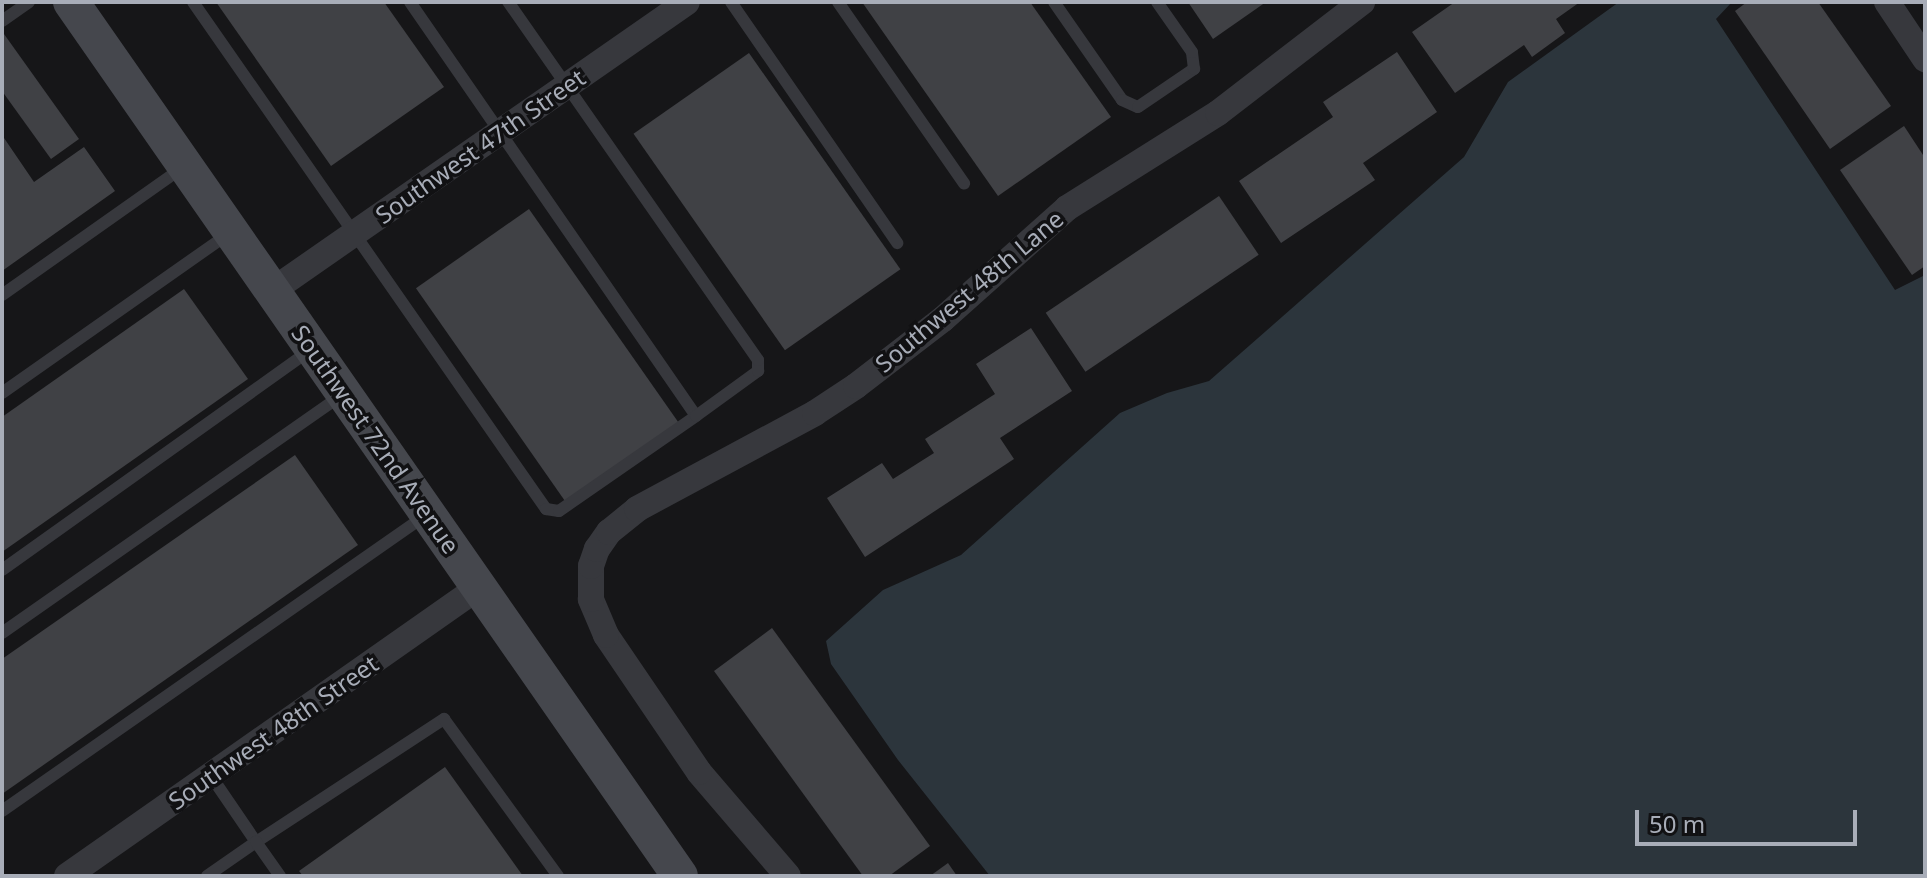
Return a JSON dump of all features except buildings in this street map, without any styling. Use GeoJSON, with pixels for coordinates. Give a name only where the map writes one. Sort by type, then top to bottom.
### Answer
{"type":"FeatureCollection","features":[{"type":"Feature","properties":{"kind":"street","name":"Southwest 72nd Avenue"},"geometry":{"type":"LineString","coordinates":[[71,2],[680,876]]}},
{"type":"Feature","properties":{"kind":"street","name":"Southwest 47th Street"},"geometry":{"type":"LineString","coordinates":[[273,290],[687,2]]}},
{"type":"Feature","properties":{"kind":"street","name":"Southwest 48th Lane"},"geometry":{"type":"LineString","coordinates":[[788,876],[699,772],[639,686],[596,615],[589,580],[597,549],[609,532],[637,509],[815,413],[856,386],[943,319],[1067,208],[1218,113],[1362,2]]}},
{"type":"Feature","properties":{"kind":"street"},"geometry":{"type":"LineString","coordinates":[[1887,2],[1925,59]]}},
{"type":"Feature","properties":{"kind":"street","name":"Southwest 48th Street"},"geometry":{"type":"LineString","coordinates":[[67,876],[479,587]]}},
{"type":"Feature","properties":{"kind":"lane"},"geometry":{"type":"LineString","coordinates":[[2,21],[29,2]]}},
{"type":"Feature","properties":{"kind":"lane"},"geometry":{"type":"LineString","coordinates":[[193,2],[546,509],[559,511],[758,371],[758,360],[508,2]]}},
{"type":"Feature","properties":{"kind":"lane"},"geometry":{"type":"LineString","coordinates":[[410,2],[696,416]]}},
{"type":"Feature","properties":{"kind":"lane"},"geometry":{"type":"LineString","coordinates":[[731,2],[897,243]]}},
{"type":"Feature","properties":{"kind":"lane"},"geometry":{"type":"LineString","coordinates":[[838,2],[964,183]]}},
{"type":"Feature","properties":{"kind":"lane"},"geometry":{"type":"LineString","coordinates":[[1054,2],[1122,100],[1138,107],[1194,69],[1192,52],[1157,2]]}},
{"type":"Feature","properties":{"kind":"lane"},"geometry":{"type":"LineString","coordinates":[[2,295],[185,167]]}},
{"type":"Feature","properties":{"kind":"lane"},"geometry":{"type":"LineString","coordinates":[[2,393],[231,231]]}},
{"type":"Feature","properties":{"kind":"lane"},"geometry":{"type":"LineString","coordinates":[[2,570],[313,348]]}},
{"type":"Feature","properties":{"kind":"lane"},"geometry":{"type":"LineString","coordinates":[[2,633],[344,393]]}},
{"type":"Feature","properties":{"kind":"lane"},"geometry":{"type":"LineString","coordinates":[[2,811],[428,513]]}},
{"type":"Feature","properties":{"kind":"lane"},"geometry":{"type":"LineString","coordinates":[[207,876],[444,719],[558,876]]}},
{"type":"Feature","properties":{"kind":"lane"},"geometry":{"type":"LineString","coordinates":[[211,776],[280,876]]}},
{"type":"Feature","properties":{"kind":"shaded area"},"geometry":{"type":"Polygon","coordinates":[[[1619,2],[1732,2],[1716,19],[1895,290],[1925,275],[1925,876],[990,876],[898,760],[831,664],[826,641],[883,590],[961,555],[1120,413],[1167,393],[1209,381],[1464,157],[1508,82],[1619,2]]]}}]}
